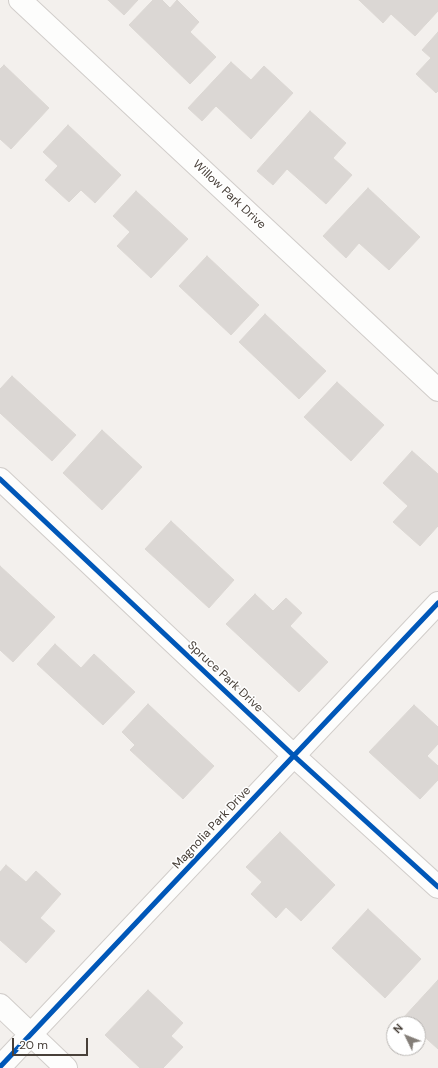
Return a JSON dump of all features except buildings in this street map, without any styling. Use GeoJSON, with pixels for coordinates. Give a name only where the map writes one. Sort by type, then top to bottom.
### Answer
{"type":"FeatureCollection","features":[{"type":"Feature","properties":{"kind":"street","name":"Willow Park Drive"},"geometry":{"type":"LineString","coordinates":[[20,0],[438,390]]}},
{"type":"Feature","properties":{"kind":"street","name":"Spruce Park Drive"},"geometry":{"type":"LineString","coordinates":[[0,479],[294,756],[438,887]]}},
{"type":"Feature","properties":{"kind":"street","name":"Magnolia Park Drive"},"geometry":{"type":"LineString","coordinates":[[0,1067],[438,603]]}},
{"type":"Feature","properties":{"kind":"street"},"geometry":{"type":"LineString","coordinates":[[0,1005],[66,1068]]}},
{"type":"Feature","properties":{"kind":"cycle path"},"geometry":{"type":"LineString","coordinates":[[0,479],[294,756],[438,887]]}},
{"type":"Feature","properties":{"kind":"cycle path"},"geometry":{"type":"LineString","coordinates":[[0,1067],[438,603]]}}]}
